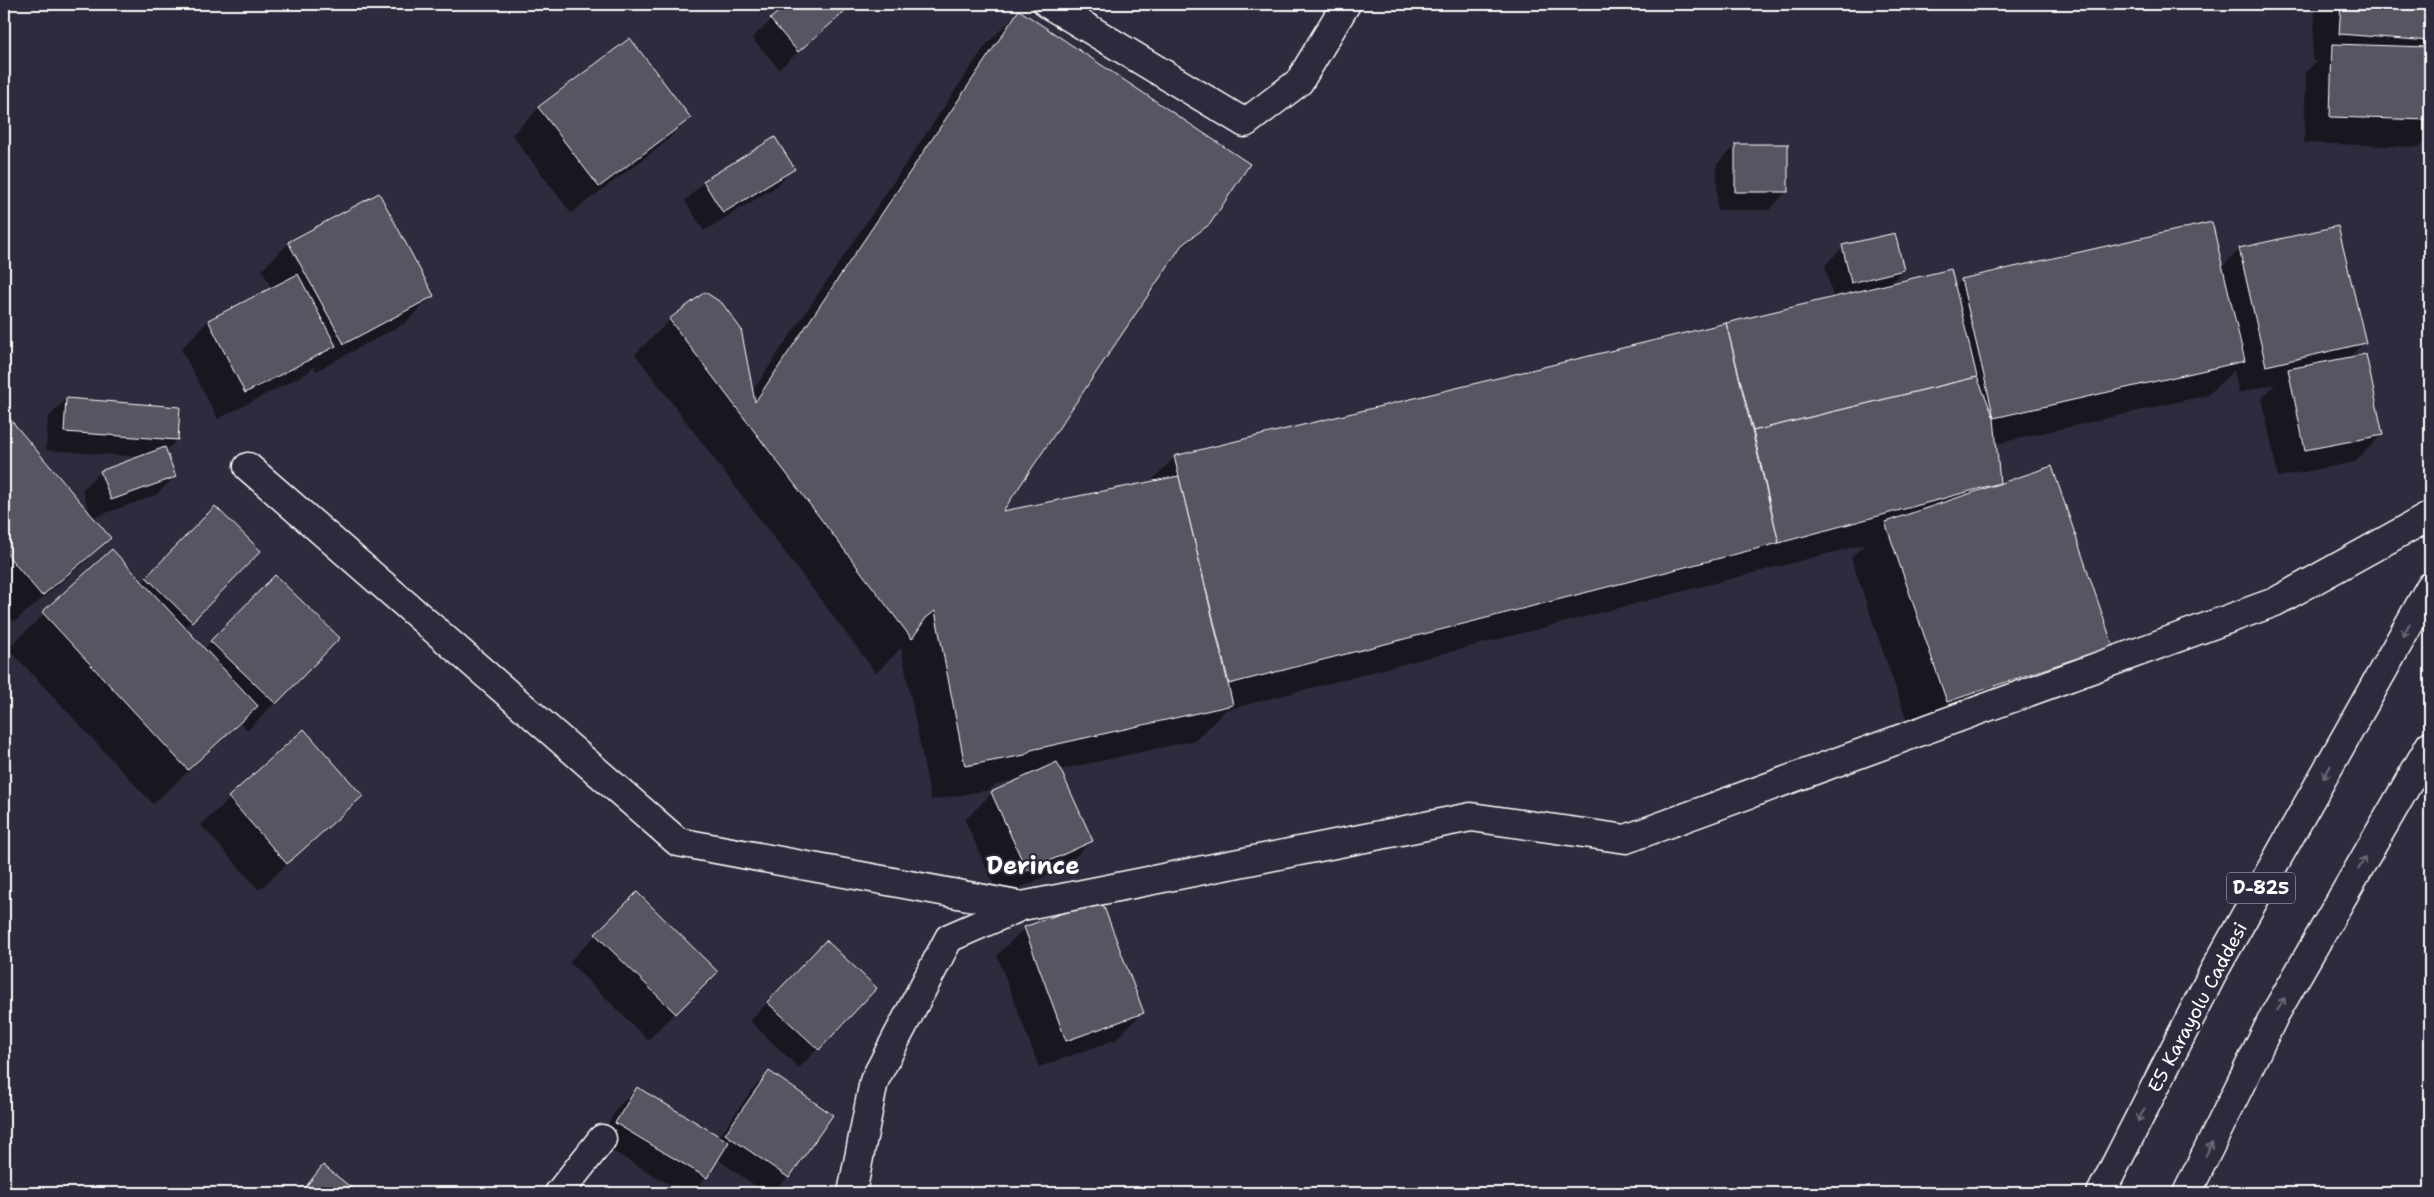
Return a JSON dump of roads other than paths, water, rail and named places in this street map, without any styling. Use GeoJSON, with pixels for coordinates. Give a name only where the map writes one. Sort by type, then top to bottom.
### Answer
{"type":"FeatureCollection","features":[{"type":"Feature","properties":{"kind":"main road"},"geometry":{"type":"LineString","coordinates":[[1048,4],[1245,123],[1299,82],[1346,4]]}},
{"type":"Feature","properties":{"kind":"main road"},"geometry":{"type":"LineString","coordinates":[[248,467],[678,842],[1022,906]]}},
{"type":"Feature","properties":{"kind":"main road"},"geometry":{"type":"LineString","coordinates":[[852,1193],[874,1081],[949,938],[1022,906],[1471,817],[1626,839],[2275,602],[2430,516]]}},
{"type":"Feature","properties":{"kind":"main road","name":"E5 Karayolu Caddesi"},"geometry":{"type":"LineString","coordinates":[[2101,1193],[2214,971],[2430,588]]}},
{"type":"Feature","properties":{"kind":"main road"},"geometry":{"type":"LineString","coordinates":[[2187,1193],[2275,1014],[2430,745]]}},
{"type":"Feature","properties":{"kind":"main road"},"geometry":{"type":"LineString","coordinates":[[559,1193],[602,1139]]}},
{"type":"Feature","properties":{"kind":"district","name":"Derince"},"geometry":{"type":"Point","coordinates":[1033,866]}}]}
